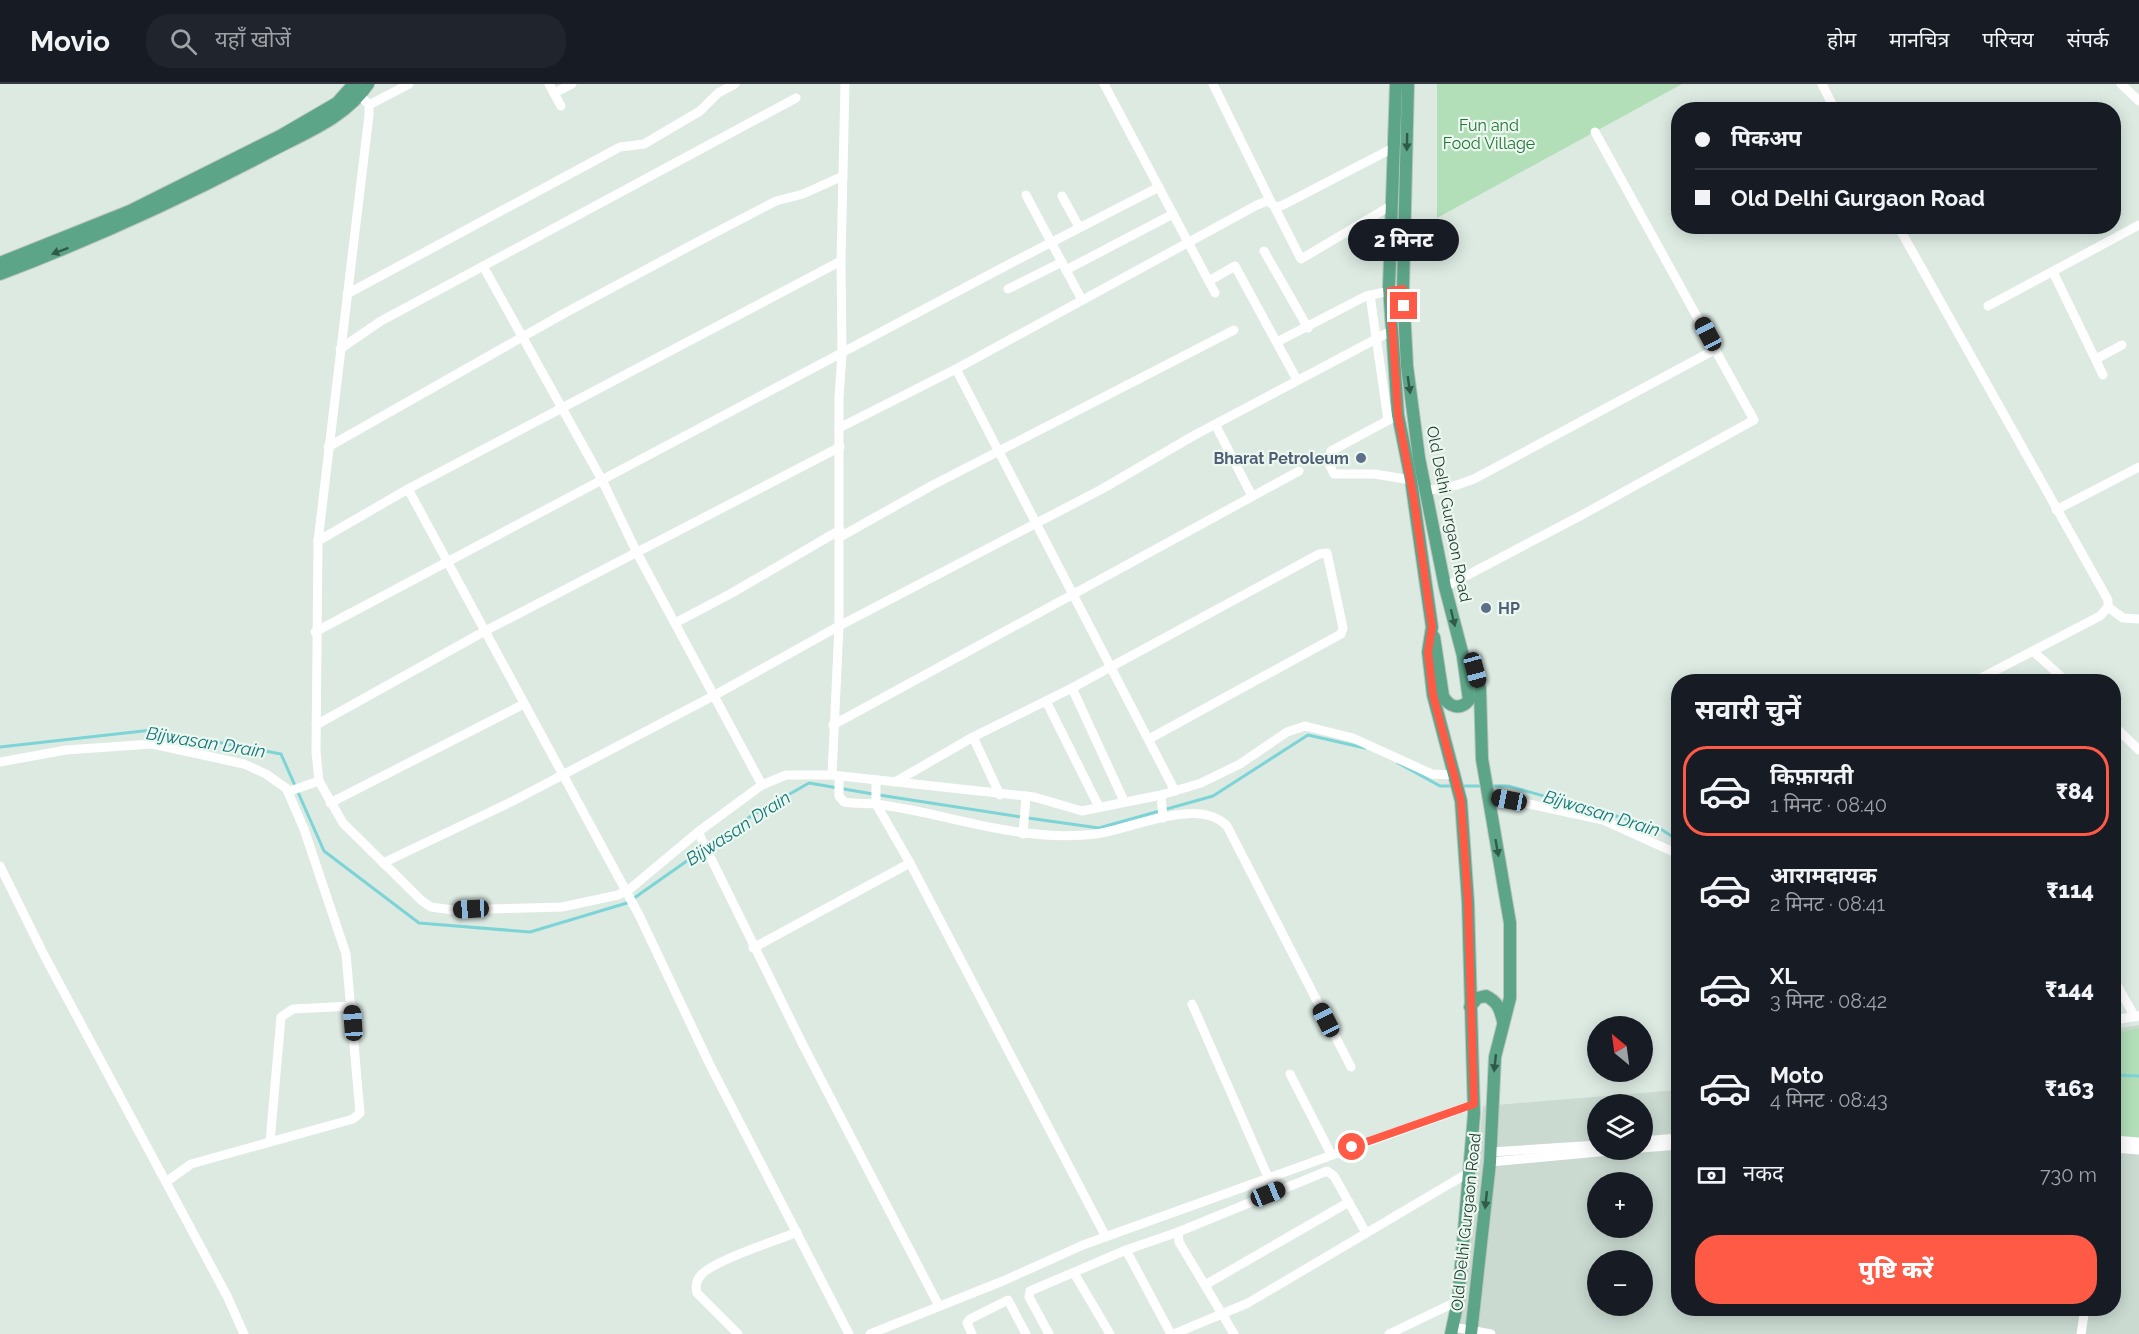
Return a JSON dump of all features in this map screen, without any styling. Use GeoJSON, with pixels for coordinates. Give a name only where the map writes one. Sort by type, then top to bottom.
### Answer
{"type":"FeatureCollection","features":[{"type":"Feature","properties":{"kind":"main road"},"geometry":{"type":"LineString","coordinates":[[0,274],[71,247],[225,176],[326,122],[368,84]]}},
{"type":"Feature","properties":{"kind":"main road","name":"Old Delhi Gurgaon Road"},"geometry":{"type":"LineString","coordinates":[[1396,84],[1390,291],[1393,330],[1393,418],[1411,480],[1432,627],[1428,652],[1433,695],[1461,801],[1468,902],[1474,1104],[1458,1301],[1452,1330]]}},
{"type":"Feature","properties":{"kind":"main road","name":"Old Delhi Gurgaon Road"},"geometry":{"type":"LineString","coordinates":[[1408,84],[1403,289],[1407,366],[1425,491],[1445,587],[1463,656],[1475,670],[1480,689],[1479,735],[1510,923],[1510,998],[1495,1057],[1490,1157],[1471,1332]]}},
{"type":"Feature","properties":{"kind":"main road"},"geometry":{"type":"LineString","coordinates":[[0,263],[130,211],[195,180],[359,93]]}},
{"type":"Feature","properties":{"kind":"main road"},"geometry":{"type":"LineString","coordinates":[[1432,627],[1443,696],[1447,704],[1456,708],[1465,705],[1469,700],[1463,656]]}},
{"type":"Feature","properties":{"kind":"main road"},"geometry":{"type":"LineString","coordinates":[[1470,1007],[1477,998],[1486,996],[1494,1000],[1500,1008],[1504,1024]]}},
{"type":"Feature","properties":{"kind":"street"},"geometry":{"type":"LineString","coordinates":[[409,84],[359,93],[347,294],[318,541],[315,632],[316,725],[317,782],[343,823],[422,901],[438,909],[574,906],[628,895],[698,832],[762,785],[786,775],[876,783],[895,782],[1026,799],[1073,810],[1124,801],[1161,798],[1215,778],[1287,732],[1305,726],[1353,738],[1391,753],[1432,774],[1455,781]]}},
{"type":"Feature","properties":{"kind":"street"},"geometry":{"type":"LineString","coordinates":[[549,84],[561,106]]}},
{"type":"Feature","properties":{"kind":"street"},"geometry":{"type":"LineString","coordinates":[[554,93],[572,84]]}},
{"type":"Feature","properties":{"kind":"street"},"geometry":{"type":"LineString","coordinates":[[347,294],[620,147],[644,144],[700,111],[718,93],[735,84]]}},
{"type":"Feature","properties":{"kind":"street"},"geometry":{"type":"LineString","coordinates":[[845,84],[840,261],[842,354],[839,428],[839,626],[833,725],[839,796],[844,802],[876,802],[1023,831],[1094,834],[1163,815],[1204,814],[1214,816],[1227,826],[1351,1067]]}},
{"type":"Feature","properties":{"kind":"street"},"geometry":{"type":"LineString","coordinates":[[1104,84],[1215,293]]}},
{"type":"Feature","properties":{"kind":"street"},"geometry":{"type":"LineString","coordinates":[[1213,84],[1301,259],[1392,205]]}},
{"type":"Feature","properties":{"kind":"street"},"geometry":{"type":"LineString","coordinates":[[1822,84],[1831,102]]}},
{"type":"Feature","properties":{"kind":"street"},"geometry":{"type":"LineString","coordinates":[[2121,84],[2139,101]]}},
{"type":"Feature","properties":{"kind":"street"},"geometry":{"type":"LineString","coordinates":[[340,349],[381,321],[796,98]]}},
{"type":"Feature","properties":{"kind":"street"},"geometry":{"type":"LineString","coordinates":[[1445,587],[1751,424],[1754,415],[1595,132]]}},
{"type":"Feature","properties":{"kind":"street"},"geometry":{"type":"LineString","coordinates":[[839,428],[956,369],[1257,205],[1283,205],[1393,148]]}},
{"type":"Feature","properties":{"kind":"street"},"geometry":{"type":"LineString","coordinates":[[328,447],[523,336],[776,201],[803,194],[843,176]]}},
{"type":"Feature","properties":{"kind":"street"},"geometry":{"type":"LineString","coordinates":[[315,632],[1079,227],[1159,188]]}},
{"type":"Feature","properties":{"kind":"street"},"geometry":{"type":"LineString","coordinates":[[1026,195],[1082,300]]}},
{"type":"Feature","properties":{"kind":"street"},"geometry":{"type":"LineString","coordinates":[[1062,196],[1079,227]]}},
{"type":"Feature","properties":{"kind":"street"},"geometry":{"type":"LineString","coordinates":[[1008,289],[1064,266],[1173,214]]}},
{"type":"Feature","properties":{"kind":"street"},"geometry":{"type":"LineString","coordinates":[[1988,306],[2139,225]]}},
{"type":"Feature","properties":{"kind":"street"},"geometry":{"type":"LineString","coordinates":[[1902,234],[2108,600],[2108,607],[2100,616],[1989,674]]}},
{"type":"Feature","properties":{"kind":"street"},"geometry":{"type":"LineString","coordinates":[[1264,251],[1308,328]]}},
{"type":"Feature","properties":{"kind":"street"},"geometry":{"type":"LineString","coordinates":[[318,541],[408,489],[840,261]]}},
{"type":"Feature","properties":{"kind":"street"},"geometry":{"type":"LineString","coordinates":[[483,266],[602,480],[637,553],[762,785]]}},
{"type":"Feature","properties":{"kind":"street"},"geometry":{"type":"LineString","coordinates":[[1209,281],[1235,266],[1297,381]]}},
{"type":"Feature","properties":{"kind":"street"},"geometry":{"type":"LineString","coordinates":[[2054,272],[2103,375]]}},
{"type":"Feature","properties":{"kind":"street"},"geometry":{"type":"LineString","coordinates":[[1277,342],[1370,295],[1403,289]]}},
{"type":"Feature","properties":{"kind":"street"},"geometry":{"type":"LineString","coordinates":[[1370,295],[1375,339],[1393,418],[1331,451],[1328,457],[1330,469],[1334,474],[1376,474],[1411,480]]}},
{"type":"Feature","properties":{"kind":"street"},"geometry":{"type":"LineString","coordinates":[[675,623],[840,534],[1234,330]]}},
{"type":"Feature","properties":{"kind":"street"},"geometry":{"type":"LineString","coordinates":[[383,863],[513,801],[715,695],[839,626],[1102,489],[1215,424],[1393,330]]}},
{"type":"Feature","properties":{"kind":"street"},"geometry":{"type":"LineString","coordinates":[[2096,359],[2122,345]]}},
{"type":"Feature","properties":{"kind":"street"},"geometry":{"type":"LineString","coordinates":[[1425,491],[1457,485],[1474,478],[1716,349]]}},
{"type":"Feature","properties":{"kind":"street"},"geometry":{"type":"LineString","coordinates":[[956,369],[1175,791]]}},
{"type":"Feature","properties":{"kind":"street"},"geometry":{"type":"LineString","coordinates":[[1215,424],[1252,496]]}},
{"type":"Feature","properties":{"kind":"street"},"geometry":{"type":"LineString","coordinates":[[316,725],[485,631],[840,447]]}},
{"type":"Feature","properties":{"kind":"street"},"geometry":{"type":"LineString","coordinates":[[2056,510],[2139,467]]}},
{"type":"Feature","properties":{"kind":"street"},"geometry":{"type":"LineString","coordinates":[[833,725],[1299,471]]}},
{"type":"Feature","properties":{"kind":"street"},"geometry":{"type":"LineString","coordinates":[[408,489],[639,915],[710,1065],[849,1334]]}},
{"type":"Feature","properties":{"kind":"street"},"geometry":{"type":"LineString","coordinates":[[895,782],[973,737],[1072,688],[1319,554],[1324,553],[1329,556],[1343,628],[1341,634],[1149,739]]}},
{"type":"Feature","properties":{"kind":"street"},"geometry":{"type":"LineString","coordinates":[[2108,607],[2123,618],[2139,619]]}},
{"type":"Feature","properties":{"kind":"street"},"geometry":{"type":"LineString","coordinates":[[2033,651],[2058,674]]}},
{"type":"Feature","properties":{"kind":"street"},"geometry":{"type":"LineString","coordinates":[[1072,688],[1124,801]]}},
{"type":"Feature","properties":{"kind":"street"},"geometry":{"type":"LineString","coordinates":[[1046,701],[1099,807]]}},
{"type":"Feature","properties":{"kind":"street"},"geometry":{"type":"LineString","coordinates":[[330,803],[524,704]]}},
{"type":"Feature","properties":{"kind":"street"},"geometry":{"type":"LineString","coordinates":[[2121,733],[2139,750]]}},
{"type":"Feature","properties":{"kind":"street"},"geometry":{"type":"LineString","coordinates":[[973,737],[1000,795]]}},
{"type":"Feature","properties":{"kind":"street"},"geometry":{"type":"LineString","coordinates":[[0,762],[66,750],[124,744],[158,745],[244,764],[266,774],[291,793],[314,864],[336,917],[344,946],[352,1006],[360,1109],[358,1116],[191,1164],[166,1182]]}},
{"type":"Feature","properties":{"kind":"street"},"geometry":{"type":"LineString","coordinates":[[291,793],[317,782]]}},
{"type":"Feature","properties":{"kind":"street"},"geometry":{"type":"LineString","coordinates":[[876,783],[876,802],[1106,1237]]}},
{"type":"Feature","properties":{"kind":"street"},"geometry":{"type":"LineString","coordinates":[[1486,788],[1603,820],[1671,851]]}},
{"type":"Feature","properties":{"kind":"street"},"geometry":{"type":"LineString","coordinates":[[1161,798],[1163,815]]}},
{"type":"Feature","properties":{"kind":"street"},"geometry":{"type":"LineString","coordinates":[[1023,831],[1026,799]]}},
{"type":"Feature","properties":{"kind":"street"},"geometry":{"type":"LineString","coordinates":[[698,832],[753,948],[939,1306]]}},
{"type":"Feature","properties":{"kind":"street"},"geometry":{"type":"LineString","coordinates":[[753,948],[910,863]]}},
{"type":"Feature","properties":{"kind":"street"},"geometry":{"type":"LineString","coordinates":[[0,866],[244,1334]]}},
{"type":"Feature","properties":{"kind":"street"},"geometry":{"type":"LineString","coordinates":[[2121,991],[2137,1016],[2121,1019]]}},
{"type":"Feature","properties":{"kind":"street"},"geometry":{"type":"LineString","coordinates":[[1192,1004],[1268,1177]]}},
{"type":"Feature","properties":{"kind":"street"},"geometry":{"type":"LineString","coordinates":[[270,1142],[281,1017],[284,1012],[293,1009],[352,1006]]}},
{"type":"Feature","properties":{"kind":"street"},"geometry":{"type":"LineString","coordinates":[[1290,1074],[1331,1154]]}},
{"type":"Feature","properties":{"kind":"street"},"geometry":{"type":"LineString","coordinates":[[870,1334],[1106,1237],[1474,1104]]}},
{"type":"Feature","properties":{"kind":"street"},"geometry":{"type":"LineString","coordinates":[[1653,1140],[1671,1139]]}},
{"type":"Feature","properties":{"kind":"street"},"geometry":{"type":"LineString","coordinates":[[2121,1144],[2139,1142]]}},
{"type":"Feature","properties":{"kind":"street"},"geometry":{"type":"LineString","coordinates":[[1490,1157],[1587,1146]]}},
{"type":"Feature","properties":{"kind":"street"},"geometry":{"type":"LineString","coordinates":[[1653,1147],[1671,1146]]}},
{"type":"Feature","properties":{"kind":"street"},"geometry":{"type":"LineString","coordinates":[[2121,1146],[2139,1150]]}},
{"type":"Feature","properties":{"kind":"street"},"geometry":{"type":"LineString","coordinates":[[1490,1157],[1587,1151]]}},
{"type":"Feature","properties":{"kind":"street"},"geometry":{"type":"LineString","coordinates":[[1049,1334],[1028,1294],[1126,1250],[1178,1232],[1327,1171],[1334,1176],[1366,1233]]}},
{"type":"Feature","properties":{"kind":"street"},"geometry":{"type":"LineString","coordinates":[[1126,1250],[1173,1334],[1248,1303],[1468,1173]]}},
{"type":"Feature","properties":{"kind":"street"},"geometry":{"type":"LineString","coordinates":[[1205,1285],[1349,1202]]}},
{"type":"Feature","properties":{"kind":"street"},"geometry":{"type":"LineString","coordinates":[[738,1334],[698,1293],[696,1288],[699,1278],[715,1266],[797,1232]]}},
{"type":"Feature","properties":{"kind":"street"},"geometry":{"type":"LineString","coordinates":[[1178,1232],[1179,1242],[1234,1334]]}},
{"type":"Feature","properties":{"kind":"street"},"geometry":{"type":"LineString","coordinates":[[1074,1273],[1110,1334]]}},
{"type":"Feature","properties":{"kind":"street"},"geometry":{"type":"LineString","coordinates":[[972,1334],[967,1323],[970,1319],[1008,1300],[1026,1334]]}},
{"type":"Feature","properties":{"kind":"street"},"geometry":{"type":"LineString","coordinates":[[1389,1334],[1458,1301]]}},
{"type":"Feature","properties":{"kind":"street"},"geometry":{"type":"LineString","coordinates":[[2080,1334],[2083,1316]]}},
{"type":"Feature","properties":{"kind":"street"},"geometry":{"type":"LineString","coordinates":[[1452,1330],[1491,1334]]}},
{"type":"Feature","properties":{"kind":"shaded area"},"geometry":{"type":"Polygon","coordinates":[[[2139,1025],[2139,1334],[1453,1334],[1462,1300],[1483,1106],[1587,1097],[1587,1160],[1653,1160],[1653,1094],[1629,1094],[1671,1091],[1671,1316],[2121,1316],[2121,1028],[2139,1025]]]}},
{"type":"Feature","properties":{"kind":"green space","name":"Fun and Food Village"},"geometry":{"type":"Polygon","coordinates":[[[1437,84],[1682,84],[1437,218],[1437,84]]]}},
{"type":"Feature","properties":{"kind":"green space"},"geometry":{"type":"Polygon","coordinates":[[[2139,1028],[2139,1140],[2121,1138],[2121,1032],[2139,1028]]]}},
{"type":"Feature","properties":{"kind":"waterway","name":"Bijwasan Drain"},"geometry":{"type":"LineString","coordinates":[[0,747],[152,730],[281,754],[324,851],[419,923],[530,932],[627,903],[751,816],[809,783],[873,794]]}},
{"type":"Feature","properties":{"kind":"waterway","name":"Bijwasan Drain"},"geometry":{"type":"LineString","coordinates":[[1028,818],[1099,828],[1213,796],[1308,735],[1365,748]]}},
{"type":"Feature","properties":{"kind":"waterway","name":"Bijwasan Drain"},"geometry":{"type":"LineString","coordinates":[[1398,763],[1440,786],[1455,786]]}},
{"type":"Feature","properties":{"kind":"waterway","name":"Bijwasan Drain"},"geometry":{"type":"LineString","coordinates":[[1461,786],[1482,786]]}},
{"type":"Feature","properties":{"kind":"waterway","name":"Bijwasan Drain"},"geometry":{"type":"LineString","coordinates":[[1491,786],[1508,786],[1659,828],[1671,836]]}},
{"type":"Feature","properties":{"kind":"waterway","name":"Bijwasan Drain"},"geometry":{"type":"LineString","coordinates":[[879,795],[1021,817]]}},
{"type":"Feature","properties":{"kind":"waterway","name":"Bijwasan Drain"},"geometry":{"type":"LineString","coordinates":[[2121,1075],[2139,1076]]}},
{"type":"Feature","properties":{"kind":"place","name":"Bharat Petroleum"},"geometry":{"type":"Point","coordinates":[1361,458]}},
{"type":"Feature","properties":{"kind":"place","name":"HP"},"geometry":{"type":"Point","coordinates":[1486,608]}},
{"type":"Feature","properties":{"kind":"route"},"geometry":{"type":"LineString","coordinates":[[1352,1147],[1474,1104],[1468,902],[1461,801],[1438,725],[1433,695],[1428,652],[1432,627],[1414,500],[1398,415],[1390,291],[1403,289],[1404,306]]}}]}
